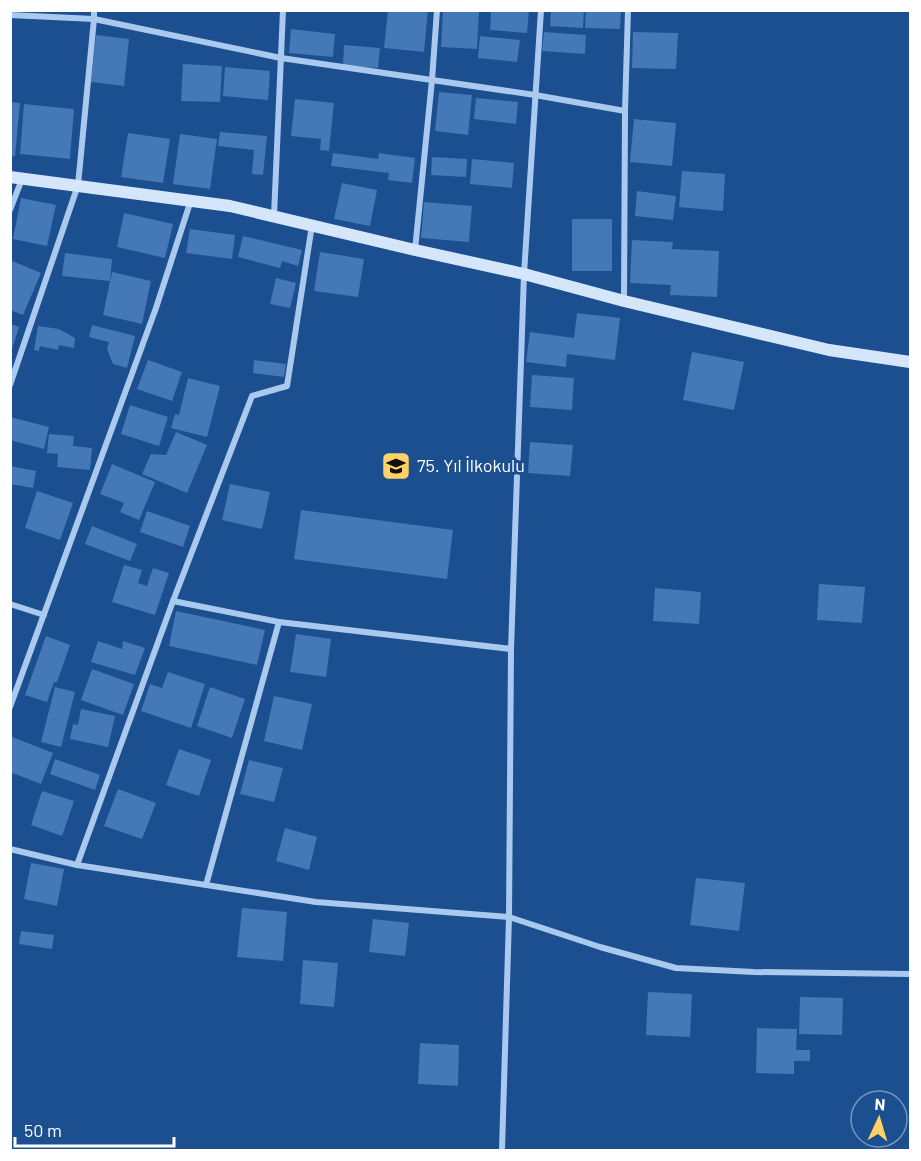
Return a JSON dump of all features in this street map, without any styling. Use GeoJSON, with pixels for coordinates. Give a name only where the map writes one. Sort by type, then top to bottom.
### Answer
{"type":"FeatureCollection","features":[{"type":"Feature","properties":{"kind":"street"},"geometry":{"type":"LineString","coordinates":[[10,385],[78,185],[94,10]]}},
{"type":"Feature","properties":{"kind":"street"},"geometry":{"type":"LineString","coordinates":[[274,216],[283,10]]}},
{"type":"Feature","properties":{"kind":"street"},"geometry":{"type":"LineString","coordinates":[[415,250],[437,10]]}},
{"type":"Feature","properties":{"kind":"street"},"geometry":{"type":"LineString","coordinates":[[502,1150],[508,917],[511,649],[524,274],[541,10]]}},
{"type":"Feature","properties":{"kind":"street"},"geometry":{"type":"LineString","coordinates":[[624,301],[628,10]]}},
{"type":"Feature","properties":{"kind":"street"},"geometry":{"type":"LineString","coordinates":[[10,15],[94,19],[281,58],[535,95],[625,111]]}},
{"type":"Feature","properties":{"kind":"street"},"geometry":{"type":"LineString","coordinates":[[10,210],[16,178],[230,206],[524,274],[624,301],[829,350],[910,362]]}},
{"type":"Feature","properties":{"kind":"street"},"geometry":{"type":"LineString","coordinates":[[10,707],[156,308],[191,201]]}},
{"type":"Feature","properties":{"kind":"street"},"geometry":{"type":"LineString","coordinates":[[77,865],[173,601],[252,396],[287,386],[312,225]]}},
{"type":"Feature","properties":{"kind":"street"},"geometry":{"type":"LineString","coordinates":[[173,601],[279,622],[511,649]]}},
{"type":"Feature","properties":{"kind":"street"},"geometry":{"type":"LineString","coordinates":[[10,604],[44,615]]}},
{"type":"Feature","properties":{"kind":"street"},"geometry":{"type":"LineString","coordinates":[[206,885],[279,622]]}},
{"type":"Feature","properties":{"kind":"street"},"geometry":{"type":"LineString","coordinates":[[10,849],[77,865],[316,902],[508,917],[600,947],[676,968],[754,972],[910,974]]}},
{"type":"Feature","properties":{"kind":"building"},"geometry":{"type":"Polygon","coordinates":[[[388,10],[428,10],[424,52],[384,48],[388,10]]]}},
{"type":"Feature","properties":{"kind":"building"},"geometry":{"type":"Polygon","coordinates":[[[443,10],[479,10],[477,49],[441,47],[443,10]]]}},
{"type":"Feature","properties":{"kind":"building"},"geometry":{"type":"Polygon","coordinates":[[[491,10],[529,10],[527,33],[490,30],[491,10]]]}},
{"type":"Feature","properties":{"kind":"building"},"geometry":{"type":"Polygon","coordinates":[[[551,10],[584,10],[583,28],[550,26],[551,10]]]}},
{"type":"Feature","properties":{"kind":"building"},"geometry":{"type":"Polygon","coordinates":[[[586,10],[621,10],[620,29],[585,28],[586,10]]]}},
{"type":"Feature","properties":{"kind":"building"},"geometry":{"type":"Polygon","coordinates":[[[291,29],[335,34],[333,57],[289,53],[291,29]]]}},
{"type":"Feature","properties":{"kind":"building"},"geometry":{"type":"Polygon","coordinates":[[[544,32],[586,35],[585,54],[542,51],[544,32]]]}},
{"type":"Feature","properties":{"kind":"building"},"geometry":{"type":"Polygon","coordinates":[[[633,32],[678,33],[676,69],[632,68],[633,32]]]}},
{"type":"Feature","properties":{"kind":"building"},"geometry":{"type":"Polygon","coordinates":[[[96,35],[129,39],[124,86],[91,82],[96,35]]]}},
{"type":"Feature","properties":{"kind":"building"},"geometry":{"type":"Polygon","coordinates":[[[480,36],[520,40],[517,62],[478,58],[480,36]]]}},
{"type":"Feature","properties":{"kind":"building"},"geometry":{"type":"Polygon","coordinates":[[[344,45],[380,48],[378,68],[343,66],[344,45]]]}},
{"type":"Feature","properties":{"kind":"building"},"geometry":{"type":"Polygon","coordinates":[[[183,64],[222,66],[220,102],[181,101],[183,64]]]}},
{"type":"Feature","properties":{"kind":"building"},"geometry":{"type":"Polygon","coordinates":[[[225,67],[270,71],[268,100],[223,96],[225,67]]]}},
{"type":"Feature","properties":{"kind":"building"},"geometry":{"type":"Polygon","coordinates":[[[439,92],[472,95],[468,135],[435,131],[439,92]]]}},
{"type":"Feature","properties":{"kind":"building"},"geometry":{"type":"Polygon","coordinates":[[[476,98],[518,102],[516,124],[474,119],[476,98]]]}},
{"type":"Feature","properties":{"kind":"building"},"geometry":{"type":"Polygon","coordinates":[[[295,99],[334,103],[329,151],[320,150],[321,139],[291,136],[295,99]]]}},
{"type":"Feature","properties":{"kind":"building"},"geometry":{"type":"Polygon","coordinates":[[[10,102],[20,103],[15,156],[10,156],[10,102]]]}},
{"type":"Feature","properties":{"kind":"building"},"geometry":{"type":"Polygon","coordinates":[[[24,104],[74,109],[70,159],[20,154],[24,104]]]}},
{"type":"Feature","properties":{"kind":"building"},"geometry":{"type":"Polygon","coordinates":[[[634,119],[676,123],[672,166],[630,162],[634,119]]]}},
{"type":"Feature","properties":{"kind":"building"},"geometry":{"type":"Polygon","coordinates":[[[220,132],[267,136],[263,175],[252,174],[254,150],[218,146],[220,132]]]}},
{"type":"Feature","properties":{"kind":"building"},"geometry":{"type":"Polygon","coordinates":[[[128,133],[170,139],[163,183],[121,177],[128,133]]]}},
{"type":"Feature","properties":{"kind":"building"},"geometry":{"type":"Polygon","coordinates":[[[180,134],[217,139],[210,189],[173,184],[180,134]]]}},
{"type":"Feature","properties":{"kind":"building"},"geometry":{"type":"Polygon","coordinates":[[[333,153],[378,159],[379,153],[415,158],[412,183],[388,180],[389,173],[331,166],[333,153]]]}},
{"type":"Feature","properties":{"kind":"building"},"geometry":{"type":"Polygon","coordinates":[[[432,157],[467,159],[466,177],[431,175],[432,157]]]}},
{"type":"Feature","properties":{"kind":"building"},"geometry":{"type":"Polygon","coordinates":[[[472,159],[514,163],[512,188],[470,184],[472,159]]]}},
{"type":"Feature","properties":{"kind":"building"},"geometry":{"type":"Polygon","coordinates":[[[682,171],[725,174],[723,211],[679,207],[682,171]]]}},
{"type":"Feature","properties":{"kind":"building"},"geometry":{"type":"Polygon","coordinates":[[[342,183],[377,190],[370,226],[334,219],[342,183]]]}},
{"type":"Feature","properties":{"kind":"building"},"geometry":{"type":"Polygon","coordinates":[[[637,191],[676,196],[673,220],[635,216],[637,191]]]}},
{"type":"Feature","properties":{"kind":"building"},"geometry":{"type":"Polygon","coordinates":[[[21,198],[56,205],[47,246],[13,239],[21,198]]]}},
{"type":"Feature","properties":{"kind":"building"},"geometry":{"type":"Polygon","coordinates":[[[424,202],[472,206],[469,242],[421,238],[424,202]]]}},
{"type":"Feature","properties":{"kind":"building"},"geometry":{"type":"Polygon","coordinates":[[[124,213],[173,224],[165,258],[117,247],[124,213]]]}},
{"type":"Feature","properties":{"kind":"building"},"geometry":{"type":"Polygon","coordinates":[[[572,219],[612,219],[612,271],[572,271],[572,219]]]}},
{"type":"Feature","properties":{"kind":"building"},"geometry":{"type":"Polygon","coordinates":[[[190,229],[235,235],[232,259],[186,253],[190,229]]]}},
{"type":"Feature","properties":{"kind":"building"},"geometry":{"type":"Polygon","coordinates":[[[243,236],[302,250],[298,266],[282,261],[280,268],[238,257],[243,236]]]}},
{"type":"Feature","properties":{"kind":"building"},"geometry":{"type":"Polygon","coordinates":[[[632,240],[673,242],[672,249],[719,251],[717,297],[670,295],[671,285],[630,283],[632,240]]]}},
{"type":"Feature","properties":{"kind":"building"},"geometry":{"type":"Polygon","coordinates":[[[320,252],[364,259],[358,297],[314,291],[320,252]]]}},
{"type":"Feature","properties":{"kind":"building"},"geometry":{"type":"Polygon","coordinates":[[[65,253],[112,259],[110,281],[62,276],[65,253]]]}},
{"type":"Feature","properties":{"kind":"building"},"geometry":{"type":"Polygon","coordinates":[[[10,260],[41,273],[23,315],[10,310],[10,260]]]}},
{"type":"Feature","properties":{"kind":"building"},"geometry":{"type":"Polygon","coordinates":[[[112,272],[151,281],[142,324],[103,315],[112,272]]]}},
{"type":"Feature","properties":{"kind":"building"},"geometry":{"type":"Polygon","coordinates":[[[276,278],[296,283],[290,308],[270,304],[276,278]]]}},
{"type":"Feature","properties":{"kind":"building"},"geometry":{"type":"Polygon","coordinates":[[[577,313],[620,318],[615,360],[567,354],[566,367],[526,362],[530,332],[574,338],[577,313]]]}},
{"type":"Feature","properties":{"kind":"building"},"geometry":{"type":"Polygon","coordinates":[[[10,324],[19,327],[11,352],[10,352],[10,324]]]}},
{"type":"Feature","properties":{"kind":"building"},"geometry":{"type":"Polygon","coordinates":[[[92,325],[135,336],[127,368],[113,364],[107,349],[109,342],[89,337],[92,325]]]}},
{"type":"Feature","properties":{"kind":"building"},"geometry":{"type":"Polygon","coordinates":[[[38,326],[59,329],[75,338],[74,348],[59,345],[58,350],[40,346],[39,351],[34,350],[38,326]]]}},
{"type":"Feature","properties":{"kind":"building"},"geometry":{"type":"Polygon","coordinates":[[[692,352],[744,362],[734,410],[683,400],[692,352]]]}},
{"type":"Feature","properties":{"kind":"building"},"geometry":{"type":"Polygon","coordinates":[[[148,360],[182,372],[172,401],[137,389],[148,360]]]}},
{"type":"Feature","properties":{"kind":"building"},"geometry":{"type":"Polygon","coordinates":[[[254,360],[286,364],[284,377],[253,373],[254,360]]]}},
{"type":"Feature","properties":{"kind":"building"},"geometry":{"type":"Polygon","coordinates":[[[532,375],[574,378],[572,410],[530,407],[532,375]]]}},
{"type":"Feature","properties":{"kind":"building"},"geometry":{"type":"Polygon","coordinates":[[[188,378],[220,386],[207,437],[171,428],[175,414],[179,415],[188,378]]]}},
{"type":"Feature","properties":{"kind":"building"},"geometry":{"type":"Polygon","coordinates":[[[130,405],[168,417],[159,446],[121,434],[130,405]]]}},
{"type":"Feature","properties":{"kind":"building"},"geometry":{"type":"Polygon","coordinates":[[[10,417],[49,427],[44,449],[10,440],[10,417]]]}},
{"type":"Feature","properties":{"kind":"building"},"geometry":{"type":"Polygon","coordinates":[[[176,432],[207,445],[187,493],[142,474],[151,454],[166,455],[176,432]]]}},
{"type":"Feature","properties":{"kind":"building"},"geometry":{"type":"Polygon","coordinates":[[[49,434],[74,436],[73,446],[92,448],[90,470],[57,467],[58,454],[47,453],[49,434]]]}},
{"type":"Feature","properties":{"kind":"building"},"geometry":{"type":"Polygon","coordinates":[[[530,442],[573,445],[570,476],[528,473],[530,442]]]}},
{"type":"Feature","properties":{"kind":"building"},"geometry":{"type":"Polygon","coordinates":[[[112,464],[155,482],[139,520],[120,512],[124,503],[100,494],[112,464]]]}},
{"type":"Feature","properties":{"kind":"building"},"geometry":{"type":"Polygon","coordinates":[[[10,466],[36,471],[33,488],[10,484],[10,466]]]}},
{"type":"Feature","properties":{"kind":"building"},"geometry":{"type":"Polygon","coordinates":[[[230,484],[270,492],[262,529],[222,520],[230,484]]]}},
{"type":"Feature","properties":{"kind":"building"},"geometry":{"type":"Polygon","coordinates":[[[37,491],[73,503],[60,540],[25,528],[37,491]]]}},
{"type":"Feature","properties":{"kind":"building"},"geometry":{"type":"Polygon","coordinates":[[[301,510],[453,530],[447,579],[294,559],[301,510]]]}},
{"type":"Feature","properties":{"kind":"building"},"geometry":{"type":"Polygon","coordinates":[[[147,511],[190,526],[183,547],[140,532],[147,511]]]}},
{"type":"Feature","properties":{"kind":"building"},"geometry":{"type":"Polygon","coordinates":[[[92,526],[137,544],[130,561],[85,544],[92,526]]]}},
{"type":"Feature","properties":{"kind":"building"},"geometry":{"type":"Polygon","coordinates":[[[124,565],[142,570],[138,583],[147,586],[153,568],[169,573],[155,615],[112,602],[124,565]]]}},
{"type":"Feature","properties":{"kind":"building"},"geometry":{"type":"Polygon","coordinates":[[[819,584],[865,587],[862,623],[817,620],[819,584]]]}},
{"type":"Feature","properties":{"kind":"building"},"geometry":{"type":"Polygon","coordinates":[[[655,588],[701,592],[699,624],[653,621],[655,588]]]}},
{"type":"Feature","properties":{"kind":"building"},"geometry":{"type":"Polygon","coordinates":[[[176,611],[265,630],[257,665],[169,646],[176,611]]]}},
{"type":"Feature","properties":{"kind":"building"},"geometry":{"type":"Polygon","coordinates":[[[296,634],[331,639],[326,677],[290,672],[296,634]]]}},
{"type":"Feature","properties":{"kind":"building"},"geometry":{"type":"Polygon","coordinates":[[[46,636],[70,645],[47,702],[25,695],[46,636]]]}},
{"type":"Feature","properties":{"kind":"building"},"geometry":{"type":"Polygon","coordinates":[[[98,641],[122,649],[123,641],[145,648],[135,675],[91,662],[98,641]]]}},
{"type":"Feature","properties":{"kind":"building"},"geometry":{"type":"Polygon","coordinates":[[[92,669],[134,684],[123,715],[81,700],[92,669]]]}},
{"type":"Feature","properties":{"kind":"building"},"geometry":{"type":"Polygon","coordinates":[[[168,672],[205,684],[191,728],[141,711],[150,684],[162,688],[168,672]]]}},
{"type":"Feature","properties":{"kind":"building"},"geometry":{"type":"Polygon","coordinates":[[[55,687],[75,692],[61,747],[41,742],[55,687]]]}},
{"type":"Feature","properties":{"kind":"building"},"geometry":{"type":"Polygon","coordinates":[[[210,687],[245,699],[232,738],[197,726],[210,687]]]}},
{"type":"Feature","properties":{"kind":"building"},"geometry":{"type":"Polygon","coordinates":[[[274,696],[312,704],[302,750],[264,741],[274,696]]]}},
{"type":"Feature","properties":{"kind":"building"},"geometry":{"type":"Polygon","coordinates":[[[81,709],[115,716],[108,747],[70,739],[73,724],[78,725],[81,709]]]}},
{"type":"Feature","properties":{"kind":"building"},"geometry":{"type":"Polygon","coordinates":[[[10,736],[53,753],[41,784],[10,772],[10,736]]]}},
{"type":"Feature","properties":{"kind":"building"},"geometry":{"type":"Polygon","coordinates":[[[179,749],[211,760],[199,796],[166,785],[179,749]]]}},
{"type":"Feature","properties":{"kind":"building"},"geometry":{"type":"Polygon","coordinates":[[[55,759],[100,775],[95,790],[50,774],[55,759]]]}},
{"type":"Feature","properties":{"kind":"building"},"geometry":{"type":"Polygon","coordinates":[[[249,760],[283,768],[274,802],[240,794],[249,760]]]}},
{"type":"Feature","properties":{"kind":"building"},"geometry":{"type":"Polygon","coordinates":[[[118,789],[156,803],[142,839],[104,826],[118,789]]]}},
{"type":"Feature","properties":{"kind":"building"},"geometry":{"type":"Polygon","coordinates":[[[42,791],[74,801],[62,836],[31,825],[42,791]]]}},
{"type":"Feature","properties":{"kind":"building"},"geometry":{"type":"Polygon","coordinates":[[[285,828],[317,837],[309,870],[276,861],[285,828]]]}},
{"type":"Feature","properties":{"kind":"building"},"geometry":{"type":"Polygon","coordinates":[[[31,863],[64,869],[57,906],[24,899],[31,863]]]}},
{"type":"Feature","properties":{"kind":"building"},"geometry":{"type":"Polygon","coordinates":[[[696,878],[745,883],[739,931],[690,925],[696,878]]]}},
{"type":"Feature","properties":{"kind":"building"},"geometry":{"type":"Polygon","coordinates":[[[242,908],[287,912],[283,961],[237,957],[242,908]]]}},
{"type":"Feature","properties":{"kind":"building"},"geometry":{"type":"Polygon","coordinates":[[[373,919],[409,923],[405,956],[369,952],[373,919]]]}},
{"type":"Feature","properties":{"kind":"building"},"geometry":{"type":"Polygon","coordinates":[[[21,931],[54,935],[52,949],[19,944],[21,931]]]}},
{"type":"Feature","properties":{"kind":"building"},"geometry":{"type":"Polygon","coordinates":[[[303,960],[338,963],[334,1007],[300,1004],[303,960]]]}},
{"type":"Feature","properties":{"kind":"building"},"geometry":{"type":"Polygon","coordinates":[[[648,992],[692,994],[690,1037],[646,1035],[648,992]]]}},
{"type":"Feature","properties":{"kind":"building"},"geometry":{"type":"Polygon","coordinates":[[[800,997],[843,998],[842,1035],[799,1034],[800,997]]]}},
{"type":"Feature","properties":{"kind":"building"},"geometry":{"type":"Polygon","coordinates":[[[757,1028],[797,1029],[796,1050],[810,1050],[810,1061],[794,1061],[794,1074],[756,1073],[757,1028]]]}},
{"type":"Feature","properties":{"kind":"building"},"geometry":{"type":"Polygon","coordinates":[[[420,1043],[459,1045],[458,1086],[418,1084],[420,1043]]]}},
{"type":"Feature","properties":{"kind":"place","name":"75. Yıl İlkokulu"},"geometry":{"type":"Point","coordinates":[396,466]}}]}
